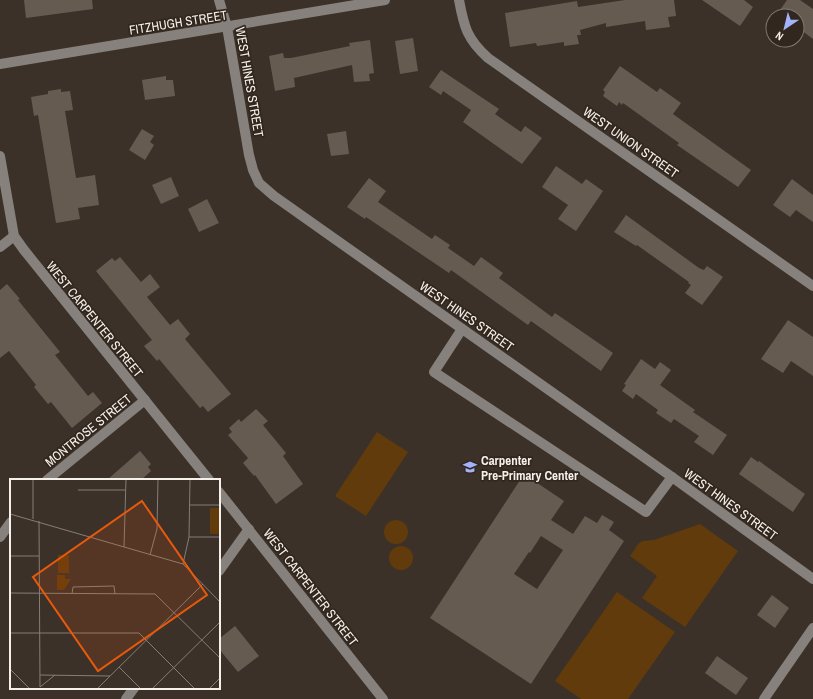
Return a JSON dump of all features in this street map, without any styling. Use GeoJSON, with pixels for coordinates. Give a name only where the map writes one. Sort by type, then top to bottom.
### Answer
{"type":"FeatureCollection","features":[{"type":"Feature","properties":{"kind":"street","name":"WEST HINES STREET"},"geometry":{"type":"LineString","coordinates":[[219,0],[227,27],[249,155],[253,170],[259,183],[274,196],[672,477],[813,579]]}},
{"type":"Feature","properties":{"kind":"street","name":"FITZHUGH STREET"},"geometry":{"type":"LineString","coordinates":[[0,64],[385,0]]}},
{"type":"Feature","properties":{"kind":"street","name":"WEST UNION STREET"},"geometry":{"type":"LineString","coordinates":[[459,0],[464,26],[476,46],[488,58],[813,286]]}},
{"type":"Feature","properties":{"kind":"street","name":"WEST CARPENTER STREET"},"geometry":{"type":"LineString","coordinates":[[0,156],[14,236],[33,263],[208,479]]}},
{"type":"Feature","properties":{"kind":"street"},"geometry":{"type":"LineString","coordinates":[[0,247],[14,236]]}},
{"type":"Feature","properties":{"kind":"street"},"geometry":{"type":"LineString","coordinates":[[462,328],[434,372],[646,512],[672,477]]}},
{"type":"Feature","properties":{"kind":"street","name":"MONTROSE STREET"},"geometry":{"type":"LineString","coordinates":[[48,479],[145,400]]}},
{"type":"Feature","properties":{"kind":"street","name":"WEST CARPENTER STREET"},"geometry":{"type":"LineString","coordinates":[[220,493],[382,699]]}},
{"type":"Feature","properties":{"kind":"street"},"geometry":{"type":"LineString","coordinates":[[0,537],[10,523]]}},
{"type":"Feature","properties":{"kind":"street"},"geometry":{"type":"LineString","coordinates":[[220,570],[250,530]]}},
{"type":"Feature","properties":{"kind":"street"},"geometry":{"type":"LineString","coordinates":[[764,699],[813,628]]}},
{"type":"Feature","properties":{"kind":"street"},"geometry":{"type":"LineString","coordinates":[[126,699],[133,689]]}},
{"type":"Feature","properties":{"kind":"shaded area"},"geometry":{"type":"Polygon","coordinates":[[[377,432],[408,452],[366,516],[335,496],[377,432]]]}},
{"type":"Feature","properties":{"kind":"shaded area"},"geometry":{"type":"Polygon","coordinates":[[[396,520],[405,523],[408,532],[405,541],[396,544],[387,541],[384,532],[387,523],[396,520]]]}},
{"type":"Feature","properties":{"kind":"shaded area"},"geometry":{"type":"Polygon","coordinates":[[[700,524],[738,551],[685,627],[642,598],[657,576],[630,556],[639,543],[643,541],[654,540],[700,524]]]}},
{"type":"Feature","properties":{"kind":"shaded area"},"geometry":{"type":"Polygon","coordinates":[[[401,546],[410,549],[413,558],[410,567],[401,570],[392,567],[389,558],[392,549],[401,546]]]}},
{"type":"Feature","properties":{"kind":"shaded area"},"geometry":{"type":"Polygon","coordinates":[[[617,592],[675,632],[628,699],[581,699],[555,681],[617,592]]]}},
{"type":"Feature","properties":{"kind":"building"},"geometry":{"type":"Polygon","coordinates":[[[24,0],[92,0],[93,9],[26,18],[24,0]]]}},
{"type":"Feature","properties":{"kind":"building"},"geometry":{"type":"Polygon","coordinates":[[[625,0],[674,0],[676,16],[668,17],[670,27],[646,30],[645,21],[606,27],[606,23],[580,30],[581,35],[577,35],[579,44],[564,46],[564,42],[537,46],[536,43],[510,47],[505,13],[577,1],[578,7],[625,0]]]}},
{"type":"Feature","properties":{"kind":"building"},"geometry":{"type":"Polygon","coordinates":[[[702,0],[744,0],[753,7],[740,26],[702,0]]]}},
{"type":"Feature","properties":{"kind":"building"},"geometry":{"type":"Polygon","coordinates":[[[787,0],[800,0],[813,9],[813,39],[805,33],[805,8],[781,8],[787,0]]]}},
{"type":"Feature","properties":{"kind":"building"},"geometry":{"type":"Polygon","coordinates":[[[413,38],[418,71],[400,74],[395,41],[413,38]]]}},
{"type":"Feature","properties":{"kind":"building"},"geometry":{"type":"Polygon","coordinates":[[[370,40],[374,73],[369,74],[370,81],[354,82],[352,65],[294,78],[295,87],[275,91],[269,56],[283,53],[284,58],[291,58],[350,46],[349,43],[370,40]]]}},
{"type":"Feature","properties":{"kind":"building"},"geometry":{"type":"Polygon","coordinates":[[[620,66],[657,92],[660,88],[681,103],[673,114],[751,170],[738,187],[677,145],[679,143],[623,103],[622,105],[619,102],[617,106],[603,96],[605,92],[603,90],[620,66]]]}},
{"type":"Feature","properties":{"kind":"building"},"geometry":{"type":"Polygon","coordinates":[[[441,70],[499,109],[495,114],[521,132],[525,126],[542,138],[522,164],[463,122],[471,110],[443,91],[441,95],[429,87],[441,70]]]}},
{"type":"Feature","properties":{"kind":"building"},"geometry":{"type":"Polygon","coordinates":[[[166,76],[166,80],[173,80],[175,96],[145,100],[142,80],[166,76]]]}},
{"type":"Feature","properties":{"kind":"building"},"geometry":{"type":"Polygon","coordinates":[[[61,89],[61,92],[70,91],[73,110],[65,111],[76,178],[95,175],[99,205],[78,208],[80,219],[56,223],[38,115],[34,116],[31,97],[48,94],[48,91],[61,89]]]}},
{"type":"Feature","properties":{"kind":"building"},"geometry":{"type":"Polygon","coordinates":[[[142,129],[154,136],[150,142],[154,145],[145,160],[129,150],[142,129]]]}},
{"type":"Feature","properties":{"kind":"building"},"geometry":{"type":"Polygon","coordinates":[[[346,131],[349,154],[331,156],[327,134],[346,131]]]}},
{"type":"Feature","properties":{"kind":"building"},"geometry":{"type":"Polygon","coordinates":[[[556,166],[582,184],[586,179],[603,191],[576,231],[558,219],[568,205],[542,187],[556,166]]]}},
{"type":"Feature","properties":{"kind":"building"},"geometry":{"type":"Polygon","coordinates":[[[171,177],[179,196],[161,204],[152,185],[171,177]]]}},
{"type":"Feature","properties":{"kind":"building"},"geometry":{"type":"Polygon","coordinates":[[[369,178],[386,191],[378,202],[432,239],[435,235],[450,245],[448,248],[474,266],[481,257],[503,273],[499,278],[552,317],[555,313],[613,353],[601,371],[531,321],[528,325],[451,270],[449,273],[366,217],[365,219],[347,207],[369,178]]]}},
{"type":"Feature","properties":{"kind":"building"},"geometry":{"type":"Polygon","coordinates":[[[792,179],[813,195],[813,222],[796,210],[790,217],[773,205],[792,179]]]}},
{"type":"Feature","properties":{"kind":"building"},"geometry":{"type":"Polygon","coordinates":[[[207,199],[219,223],[199,232],[188,209],[207,199]]]}},
{"type":"Feature","properties":{"kind":"building"},"geometry":{"type":"Polygon","coordinates":[[[626,215],[699,268],[704,270],[707,266],[723,277],[702,305],[685,293],[691,285],[688,283],[689,282],[637,245],[636,246],[614,232],[626,215]]]}},
{"type":"Feature","properties":{"kind":"building"},"geometry":{"type":"Polygon","coordinates":[[[120,257],[141,282],[150,274],[160,287],[147,297],[170,325],[178,319],[190,334],[185,339],[231,394],[208,412],[203,406],[200,408],[159,359],[157,361],[144,346],[152,340],[96,271],[112,258],[115,261],[120,257]]]}},
{"type":"Feature","properties":{"kind":"building"},"geometry":{"type":"Polygon","coordinates":[[[7,284],[60,352],[55,355],[88,396],[93,392],[102,403],[72,428],[51,402],[48,404],[34,387],[36,385],[9,351],[0,358],[0,290],[7,284]]]}},
{"type":"Feature","properties":{"kind":"building"},"geometry":{"type":"Polygon","coordinates":[[[788,320],[813,337],[813,376],[791,361],[783,373],[761,359],[788,320]]]}},
{"type":"Feature","properties":{"kind":"building"},"geometry":{"type":"Polygon","coordinates":[[[641,359],[655,369],[660,362],[671,370],[660,385],[695,410],[693,412],[727,435],[713,455],[694,442],[699,436],[674,419],[671,423],[656,413],[658,410],[636,394],[633,399],[622,391],[626,385],[624,384],[641,359]]]}},
{"type":"Feature","properties":{"kind":"building"},"geometry":{"type":"Polygon","coordinates":[[[256,409],[268,421],[263,425],[286,453],[283,456],[303,484],[276,504],[255,475],[254,476],[243,463],[248,458],[228,435],[232,432],[229,428],[239,419],[241,422],[256,409]]]}},
{"type":"Feature","properties":{"kind":"building"},"geometry":{"type":"Polygon","coordinates":[[[140,451],[151,464],[148,467],[151,471],[142,479],[108,479],[140,451]]]}},
{"type":"Feature","properties":{"kind":"building"},"geometry":{"type":"Polygon","coordinates":[[[751,457],[758,462],[759,461],[805,494],[793,512],[739,474],[751,457]]]}},
{"type":"Feature","properties":{"kind":"building"},"geometry":{"type":"Polygon","coordinates":[[[524,474],[564,501],[551,520],[573,534],[585,516],[597,523],[602,515],[614,522],[609,530],[624,541],[531,684],[430,618],[524,474]],[[541,536],[514,574],[537,589],[563,550],[541,536]]]}},
{"type":"Feature","properties":{"kind":"building"},"geometry":{"type":"Polygon","coordinates":[[[772,595],[789,608],[775,628],[757,615],[772,595]]]}},
{"type":"Feature","properties":{"kind":"building"},"geometry":{"type":"Polygon","coordinates":[[[235,626],[259,656],[238,672],[220,650],[220,638],[235,626]]]}},
{"type":"Feature","properties":{"kind":"building"},"geometry":{"type":"Polygon","coordinates":[[[717,656],[748,678],[736,695],[705,673],[717,656]]]}},
{"type":"Feature","properties":{"kind":"place","name":"Carpenter Pre-Primary Center"},"geometry":{"type":"Point","coordinates":[470,467]}}]}
